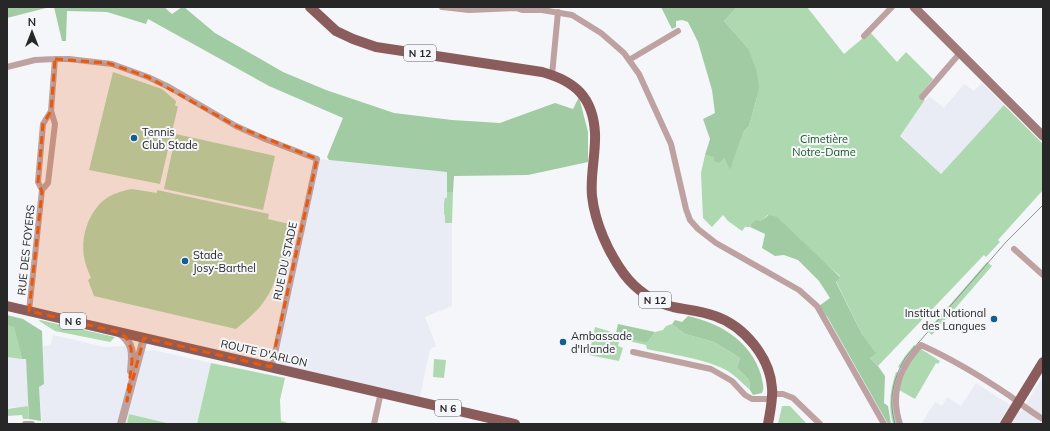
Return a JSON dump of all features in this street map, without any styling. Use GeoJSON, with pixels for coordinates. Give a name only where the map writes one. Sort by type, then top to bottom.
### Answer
{"type":"FeatureCollection","features":[{"type":"Feature","properties":{"kind":"main road","name":"N 12"},"geometry":{"type":"LineString","coordinates":[[310,7],[336,32],[376,47],[552,74],[563,78],[583,95],[592,111],[595,133],[591,184],[594,209],[600,228],[614,257],[634,286],[648,296],[665,305],[703,312],[725,320],[746,336],[758,352],[771,379],[772,397],[768,424]]}},
{"type":"Feature","properties":{"kind":"main road"},"geometry":{"type":"LineString","coordinates":[[914,7],[1043,136]]}},
{"type":"Feature","properties":{"kind":"main road","name":"ROUTE D'ARLON"},"geometry":{"type":"LineString","coordinates":[[7,306],[515,424]]}},
{"type":"Feature","properties":{"kind":"main road"},"geometry":{"type":"LineString","coordinates":[[1005,424],[1014,400],[1043,362]]}},
{"type":"Feature","properties":{"kind":"street"},"geometry":{"type":"LineString","coordinates":[[442,7],[469,10],[516,8],[522,10],[558,12],[572,16],[601,33],[615,45],[629,60],[639,74],[671,144],[686,209],[690,220],[716,244],[799,290],[817,306],[884,424]]}},
{"type":"Feature","properties":{"kind":"street"},"geometry":{"type":"LineString","coordinates":[[864,36],[892,7]]}},
{"type":"Feature","properties":{"kind":"street"},"geometry":{"type":"LineString","coordinates":[[552,74],[558,12]]}},
{"type":"Feature","properties":{"kind":"street"},"geometry":{"type":"LineString","coordinates":[[629,60],[678,31]]}},
{"type":"Feature","properties":{"kind":"street"},"geometry":{"type":"LineString","coordinates":[[922,97],[960,53]]}},
{"type":"Feature","properties":{"kind":"street"},"geometry":{"type":"LineString","coordinates":[[7,67],[35,60],[55,59]]}},
{"type":"Feature","properties":{"kind":"street","name":"RUE DES FOYERS"},"geometry":{"type":"LineString","coordinates":[[42,190],[48,183],[55,124],[51,110],[55,59]]}},
{"type":"Feature","properties":{"kind":"street","name":"RUE DU STADE"},"geometry":{"type":"LineString","coordinates":[[55,59],[108,63],[148,77],[169,87],[236,126],[265,140],[317,159],[271,367]]}},
{"type":"Feature","properties":{"kind":"street","name":"RUE DES FOYERS"},"geometry":{"type":"LineString","coordinates":[[29,311],[42,190],[38,182],[43,124],[51,110]]}},
{"type":"Feature","properties":{"kind":"street"},"geometry":{"type":"LineString","coordinates":[[1014,249],[1043,276]]}},
{"type":"Feature","properties":{"kind":"street"},"geometry":{"type":"LineString","coordinates":[[118,332],[126,337],[132,348],[132,361],[127,401]]}},
{"type":"Feature","properties":{"kind":"street"},"geometry":{"type":"LineString","coordinates":[[121,424],[144,338]]}},
{"type":"Feature","properties":{"kind":"street"},"geometry":{"type":"LineString","coordinates":[[900,424],[896,401],[898,383],[906,363],[921,345],[941,354],[1043,419]]}},
{"type":"Feature","properties":{"kind":"street"},"geometry":{"type":"LineString","coordinates":[[633,352],[711,369],[732,381],[745,395],[752,399],[772,397],[783,394],[793,398],[820,424]]}},
{"type":"Feature","properties":{"kind":"street"},"geometry":{"type":"LineString","coordinates":[[374,424],[381,392]]}},
{"type":"Feature","properties":{"kind":"street"},"geometry":{"type":"LineString","coordinates":[[25,424],[32,424]]}},
{"type":"Feature","properties":{"kind":"highlighted area"},"geometry":{"type":"Polygon","coordinates":[[[55,59],[108,63],[148,77],[236,126],[317,159],[271,367],[144,338],[127,401],[132,361],[131,348],[126,337],[118,332],[29,311],[42,192],[38,182],[43,124],[51,111],[55,59]]]}},
{"type":"Feature","properties":{"kind":"shaded area"},"geometry":{"type":"Polygon","coordinates":[[[982,83],[1004,105],[941,174],[900,135],[929,96],[944,108],[964,84],[974,91],[982,83]]]}},
{"type":"Feature","properties":{"kind":"shaded area"},"geometry":{"type":"Polygon","coordinates":[[[317,159],[448,172],[447,198],[445,201],[444,214],[445,223],[452,223],[452,306],[425,317],[436,346],[430,349],[419,401],[271,367],[317,159]]]}},
{"type":"Feature","properties":{"kind":"shaded area"},"geometry":{"type":"Polygon","coordinates":[[[53,335],[105,347],[125,346],[148,351],[153,350],[211,363],[197,424],[171,424],[130,414],[127,424],[42,424],[39,387],[44,383],[43,347],[51,344],[53,335]]]}},
{"type":"Feature","properties":{"kind":"shaded area"},"geometry":{"type":"Polygon","coordinates":[[[7,357],[26,359],[29,406],[7,408],[7,357]]]}},
{"type":"Feature","properties":{"kind":"shaded area"},"geometry":{"type":"Polygon","coordinates":[[[1043,376],[1043,424],[922,423],[935,402],[942,406],[947,397],[961,406],[976,383],[1021,412],[1043,376]]]}},
{"type":"Feature","properties":{"kind":"green space"},"geometry":{"type":"Polygon","coordinates":[[[7,7],[50,7],[7,18],[7,7]]]}},
{"type":"Feature","properties":{"kind":"green space"},"geometry":{"type":"Polygon","coordinates":[[[54,7],[164,7],[172,14],[184,7],[215,33],[283,72],[326,90],[394,113],[452,120],[500,123],[555,103],[573,109],[579,97],[588,132],[588,162],[528,175],[454,176],[453,192],[447,192],[447,172],[329,160],[327,157],[343,118],[269,86],[148,19],[146,24],[107,12],[67,11],[66,41],[62,41],[54,7]]]}},
{"type":"Feature","properties":{"kind":"green space"},"geometry":{"type":"Polygon","coordinates":[[[661,7],[737,7],[724,21],[748,48],[756,69],[759,86],[749,126],[744,131],[730,170],[724,158],[719,163],[714,161],[714,157],[705,155],[710,139],[703,119],[715,113],[712,90],[698,42],[688,22],[682,20],[676,21],[676,27],[672,29],[661,7]]]}},
{"type":"Feature","properties":{"kind":"green space","name":"Cimetière Notre-Dame"},"geometry":{"type":"Polygon","coordinates":[[[737,7],[807,7],[844,54],[870,32],[897,62],[906,52],[933,79],[920,95],[925,100],[900,136],[941,174],[1004,105],[1043,144],[1043,190],[998,240],[1000,242],[986,257],[984,255],[983,256],[878,366],[870,358],[875,352],[862,334],[836,281],[840,276],[768,215],[760,221],[751,224],[750,227],[745,227],[742,231],[728,221],[723,215],[712,227],[703,218],[701,173],[705,155],[724,158],[730,169],[744,131],[749,126],[757,97],[748,48],[724,21],[737,7]]]}},
{"type":"Feature","properties":{"kind":"green space","name":"Tennis Club Stade"},"geometry":{"type":"Polygon","coordinates":[[[113,72],[162,89],[176,101],[175,106],[178,106],[160,184],[89,170],[113,72]]]}},
{"type":"Feature","properties":{"kind":"green space"},"geometry":{"type":"Polygon","coordinates":[[[176,134],[275,156],[263,210],[164,189],[176,134]]]}},
{"type":"Feature","properties":{"kind":"green space","name":"Stade Josy-Barthel"},"geometry":{"type":"Polygon","coordinates":[[[132,189],[157,193],[157,190],[269,214],[268,219],[293,225],[281,281],[275,280],[264,302],[236,329],[94,296],[88,280],[91,278],[84,257],[83,248],[86,228],[95,210],[108,197],[122,191],[132,189]]]}},
{"type":"Feature","properties":{"kind":"green space"},"geometry":{"type":"Polygon","coordinates":[[[447,192],[453,192],[452,223],[445,223],[444,203],[445,198],[447,198],[447,192]]]}},
{"type":"Feature","properties":{"kind":"green space"},"geometry":{"type":"Polygon","coordinates":[[[769,215],[777,217],[840,277],[836,282],[862,334],[876,353],[870,358],[885,376],[884,403],[888,406],[891,424],[888,424],[828,318],[819,306],[830,298],[819,281],[798,260],[784,255],[775,256],[762,248],[765,234],[750,227],[756,220],[760,221],[769,215]]]}},
{"type":"Feature","properties":{"kind":"green space"},"geometry":{"type":"Polygon","coordinates":[[[987,262],[992,266],[932,335],[927,331],[987,262]]]}},
{"type":"Feature","properties":{"kind":"green space"},"geometry":{"type":"Polygon","coordinates":[[[7,315],[23,319],[42,331],[44,384],[39,387],[41,421],[29,419],[26,359],[22,359],[14,327],[7,325],[7,315]]]}},
{"type":"Feature","properties":{"kind":"green space"},"geometry":{"type":"Polygon","coordinates":[[[688,316],[712,323],[733,335],[742,343],[750,352],[761,375],[763,384],[762,393],[753,395],[750,390],[749,380],[737,368],[740,358],[714,342],[685,334],[672,324],[675,320],[682,322],[688,316]]]}},
{"type":"Feature","properties":{"kind":"green space"},"geometry":{"type":"Polygon","coordinates":[[[39,321],[115,337],[110,342],[55,331],[39,321]]]}},
{"type":"Feature","properties":{"kind":"green space"},"geometry":{"type":"Polygon","coordinates":[[[618,324],[655,332],[647,343],[624,337],[616,333],[618,324]]]}},
{"type":"Feature","properties":{"kind":"green space"},"geometry":{"type":"Polygon","coordinates":[[[672,324],[685,334],[714,342],[740,358],[737,368],[749,380],[750,390],[732,374],[718,366],[647,349],[646,345],[620,339],[618,346],[623,348],[619,361],[589,355],[595,327],[647,343],[655,332],[663,330],[666,326],[672,324]]]}},
{"type":"Feature","properties":{"kind":"green space"},"geometry":{"type":"Polygon","coordinates":[[[7,325],[14,326],[22,359],[7,357],[7,325]]]}},
{"type":"Feature","properties":{"kind":"green space"},"geometry":{"type":"Polygon","coordinates":[[[914,345],[917,347],[901,368],[898,367],[905,356],[914,345]]]}},
{"type":"Feature","properties":{"kind":"green space"},"geometry":{"type":"Polygon","coordinates":[[[921,349],[940,361],[938,364],[936,363],[915,399],[899,390],[907,368],[921,349]]]}},
{"type":"Feature","properties":{"kind":"green space"},"geometry":{"type":"Polygon","coordinates":[[[434,359],[446,360],[444,378],[433,377],[434,359]]]}},
{"type":"Feature","properties":{"kind":"green space"},"geometry":{"type":"Polygon","coordinates":[[[211,363],[285,378],[280,400],[281,421],[292,424],[197,424],[211,363]]]}},
{"type":"Feature","properties":{"kind":"green space"},"geometry":{"type":"Polygon","coordinates":[[[896,372],[899,373],[898,424],[893,424],[890,398],[896,372]]]}},
{"type":"Feature","properties":{"kind":"green space"},"geometry":{"type":"Polygon","coordinates":[[[28,406],[29,419],[23,419],[22,415],[7,416],[7,409],[28,406]]]}},
{"type":"Feature","properties":{"kind":"green space"},"geometry":{"type":"Polygon","coordinates":[[[782,406],[790,406],[807,424],[778,424],[782,406]]]}},
{"type":"Feature","properties":{"kind":"green space"},"geometry":{"type":"Polygon","coordinates":[[[129,414],[171,424],[127,424],[129,414]]]}},
{"type":"Feature","properties":{"kind":"tram line"},"geometry":{"type":"LineString","coordinates":[[895,424],[892,406],[893,389],[898,373],[906,357],[1006,242],[1043,205]]}},
{"type":"Feature","properties":{"kind":"place","name":"Tennis Club Stade"},"geometry":{"type":"Point","coordinates":[134,138]}},
{"type":"Feature","properties":{"kind":"place","name":"Stade Josy-Barthel"},"geometry":{"type":"Point","coordinates":[185,261]}},
{"type":"Feature","properties":{"kind":"place","name":"Institut National des Langues"},"geometry":{"type":"Point","coordinates":[994,319]}},
{"type":"Feature","properties":{"kind":"place","name":"Ambassade d'Irlande"},"geometry":{"type":"Point","coordinates":[563,342]}}]}
